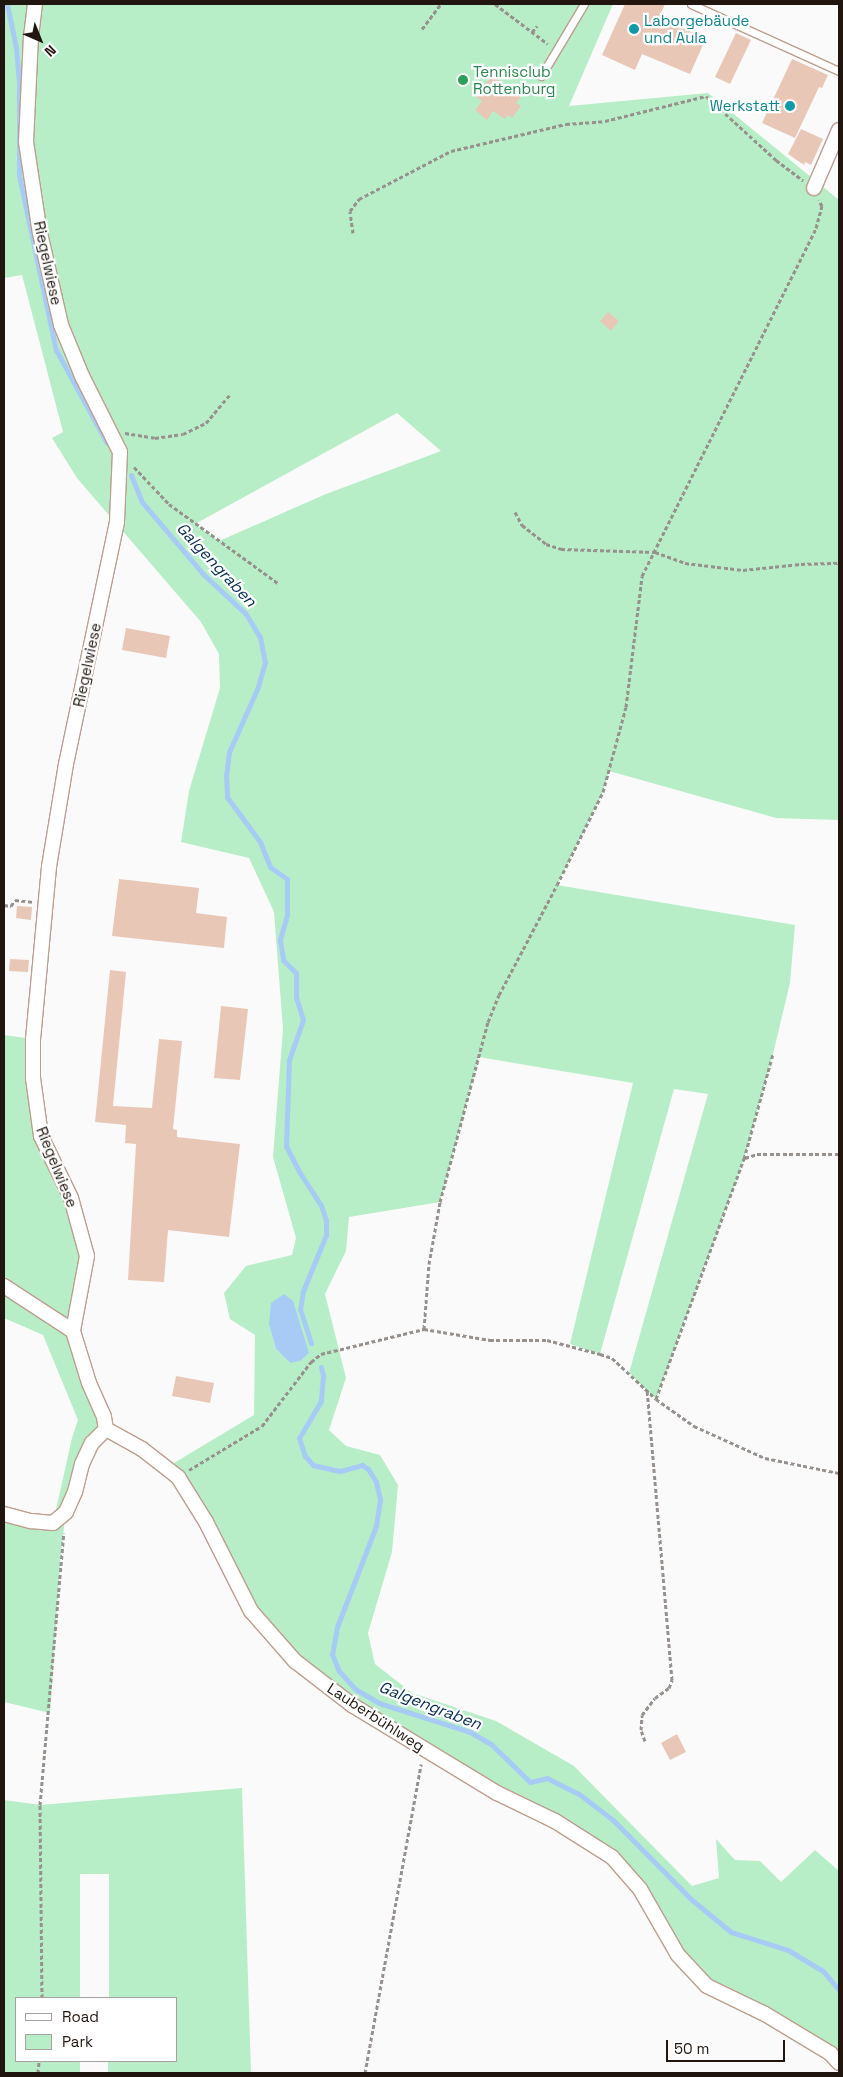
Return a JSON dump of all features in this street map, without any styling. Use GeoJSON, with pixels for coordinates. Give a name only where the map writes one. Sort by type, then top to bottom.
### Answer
{"type":"FeatureCollection","features":[{"type":"Feature","properties":{"kind":"street","name":"Riegelwiese"},"geometry":{"type":"LineString","coordinates":[[35,4],[31,36],[26,142],[40,233],[61,325],[82,376],[120,452],[117,522],[66,764],[49,867],[34,1039],[33,1078],[41,1136],[71,1198],[87,1256],[73,1331]]}},
{"type":"Feature","properties":{"kind":"street"},"geometry":{"type":"LineString","coordinates":[[814,188],[839,130]]}},
{"type":"Feature","properties":{"kind":"street"},"geometry":{"type":"LineString","coordinates":[[4,1286],[73,1331],[89,1383],[104,1417],[106,1429],[92,1443],[82,1464],[75,1492],[66,1512],[53,1523],[30,1521],[4,1514]]}},
{"type":"Feature","properties":{"kind":"street","name":"Lauberbühlweg"},"geometry":{"type":"LineString","coordinates":[[106,1429],[142,1449],[178,1477],[206,1522],[251,1611],[295,1661],[352,1705],[497,1793],[555,1821],[612,1857],[640,1890],[678,1955],[706,1986],[790,2029],[830,2052],[839,2063]]}},
{"type":"Feature","properties":{"kind":"lane"},"geometry":{"type":"LineString","coordinates":[[541,76],[584,4]]}},
{"type":"Feature","properties":{"kind":"lane"},"geometry":{"type":"LineString","coordinates":[[691,4],[839,71]]}},
{"type":"Feature","properties":{"kind":"path"},"geometry":{"type":"LineString","coordinates":[[422,29],[441,4]]}},
{"type":"Feature","properties":{"kind":"path"},"geometry":{"type":"LineString","coordinates":[[495,4],[556,51]]}},
{"type":"Feature","properties":{"kind":"path"},"geometry":{"type":"LineString","coordinates":[[532,32],[537,26]]}},
{"type":"Feature","properties":{"kind":"path"},"geometry":{"type":"LineString","coordinates":[[353,232],[350,211],[360,199],[451,151],[566,124],[605,121],[706,96],[776,160],[814,188],[822,206],[816,228],[642,576],[626,707],[602,792],[557,885],[499,996],[488,1022],[440,1202],[429,1264],[424,1329]]}},
{"type":"Feature","properties":{"kind":"path"},"geometry":{"type":"LineString","coordinates":[[107,424],[125,433],[155,438],[183,434],[206,423],[217,413],[230,394]]}},
{"type":"Feature","properties":{"kind":"path"},"geometry":{"type":"LineString","coordinates":[[120,452],[169,504],[279,584]]}},
{"type":"Feature","properties":{"kind":"path"},"geometry":{"type":"LineString","coordinates":[[515,512],[522,525],[546,544],[561,549],[655,552],[685,562],[743,570],[801,564],[839,563]]}},
{"type":"Feature","properties":{"kind":"path"},"geometry":{"type":"LineString","coordinates":[[4,905],[11,906],[15,900],[46,904]]}},
{"type":"Feature","properties":{"kind":"path"},"geometry":{"type":"LineString","coordinates":[[656,1399],[744,1159],[773,1054]]}},
{"type":"Feature","properties":{"kind":"path"},"geometry":{"type":"LineString","coordinates":[[744,1159],[757,1154],[839,1154]]}},
{"type":"Feature","properties":{"kind":"path"},"geometry":{"type":"LineString","coordinates":[[178,1477],[262,1426],[312,1362],[321,1354],[424,1329],[490,1340],[547,1340],[570,1344],[612,1358],[656,1399],[694,1426],[765,1458],[839,1473]]}},
{"type":"Feature","properties":{"kind":"path"},"geometry":{"type":"LineString","coordinates":[[645,1741],[641,1730],[642,1715],[655,1698],[669,1688],[672,1680],[647,1389]]}},
{"type":"Feature","properties":{"kind":"path"},"geometry":{"type":"LineString","coordinates":[[42,1997],[40,1805],[66,1512]]}},
{"type":"Feature","properties":{"kind":"path"},"geometry":{"type":"LineString","coordinates":[[365,2073],[423,1748]]}},
{"type":"Feature","properties":{"kind":"green space"},"geometry":{"type":"Polygon","coordinates":[[[4,4],[613,4],[569,106],[708,93],[839,200],[839,820],[776,818],[609,771],[603,792],[557,885],[795,925],[790,983],[773,1054],[744,1159],[656,1399],[629,1373],[708,1094],[674,1089],[600,1354],[570,1344],[633,1083],[479,1057],[440,1202],[349,1217],[346,1251],[325,1294],[346,1378],[329,1430],[346,1446],[380,1455],[398,1485],[392,1552],[368,1633],[375,1664],[412,1693],[496,1721],[574,1766],[692,1886],[719,1878],[716,1839],[735,1860],[760,1861],[781,1882],[815,1850],[839,1871],[839,2061],[709,1983],[680,1953],[614,1855],[498,1790],[354,1703],[301,1657],[259,1611],[204,1504],[174,1463],[254,1415],[255,1335],[230,1319],[224,1293],[246,1266],[292,1255],[296,1238],[273,1157],[283,1029],[274,912],[249,858],[181,842],[189,791],[220,688],[219,654],[201,622],[77,478],[52,438],[63,432],[22,275],[4,278],[4,4]],[[397,413],[195,524],[219,541],[326,494],[441,451],[397,413]],[[269,1325],[276,1349],[290,1363],[308,1353],[303,1338],[269,1325]]]}},
{"type":"Feature","properties":{"kind":"green space"},"geometry":{"type":"Polygon","coordinates":[[[4,1035],[33,1039],[37,1116],[87,1256],[73,1331],[104,1417],[66,1512],[61,1550],[50,1713],[4,1702],[4,1513],[53,1523],[72,1438],[78,1420],[43,1335],[4,1318],[4,1035]]]}},
{"type":"Feature","properties":{"kind":"green space"},"geometry":{"type":"Polygon","coordinates":[[[242,1788],[251,2073],[108,2073],[108,2062],[178,2062],[178,1997],[109,1997],[109,1874],[80,1874],[80,1997],[15,1997],[15,2062],[80,2062],[80,2073],[4,2073],[4,1800],[40,1805],[242,1788]]]}},
{"type":"Feature","properties":{"kind":"water"},"geometry":{"type":"Polygon","coordinates":[[[284,1294],[293,1301],[309,1353],[300,1361],[290,1363],[276,1349],[269,1325],[271,1303],[284,1294]]]}},
{"type":"Feature","properties":{"kind":"building"},"geometry":{"type":"Polygon","coordinates":[[[625,4],[665,4],[659,18],[706,38],[690,74],[642,54],[635,70],[602,55],[625,4]]]}},
{"type":"Feature","properties":{"kind":"building"},"geometry":{"type":"Polygon","coordinates":[[[736,33],[751,40],[730,84],[715,77],[736,33]]]}},
{"type":"Feature","properties":{"kind":"building","name":"Werkstatt"},"geometry":{"type":"Polygon","coordinates":[[[792,59],[828,75],[822,88],[819,87],[795,138],[762,123],[792,59]]]}},
{"type":"Feature","properties":{"kind":"building"},"geometry":{"type":"Polygon","coordinates":[[[492,75],[521,97],[516,103],[521,106],[512,118],[508,115],[505,119],[493,111],[487,120],[475,110],[482,101],[476,97],[492,75]]]}},
{"type":"Feature","properties":{"kind":"building"},"geometry":{"type":"Polygon","coordinates":[[[801,129],[823,139],[811,165],[805,162],[804,165],[788,154],[801,129]]]}},
{"type":"Feature","properties":{"kind":"building"},"geometry":{"type":"Polygon","coordinates":[[[608,312],[619,321],[611,331],[600,321],[608,312]]]}},
{"type":"Feature","properties":{"kind":"building"},"geometry":{"type":"Polygon","coordinates":[[[126,628],[170,636],[166,658],[122,650],[126,628]]]}},
{"type":"Feature","properties":{"kind":"building"},"geometry":{"type":"Polygon","coordinates":[[[119,879],[199,888],[196,913],[227,917],[224,948],[112,936],[119,879]]]}},
{"type":"Feature","properties":{"kind":"building"},"geometry":{"type":"Polygon","coordinates":[[[17,906],[32,907],[31,920],[16,918],[17,906]]]}},
{"type":"Feature","properties":{"kind":"building"},"geometry":{"type":"Polygon","coordinates":[[[10,959],[29,960],[28,972],[9,971],[10,959]]]}},
{"type":"Feature","properties":{"kind":"building"},"geometry":{"type":"Polygon","coordinates":[[[110,970],[126,972],[113,1106],[152,1108],[159,1039],[182,1041],[173,1129],[177,1130],[177,1137],[240,1144],[229,1237],[168,1230],[164,1282],[128,1280],[136,1144],[125,1143],[126,1125],[95,1122],[110,970]]]}},
{"type":"Feature","properties":{"kind":"building"},"geometry":{"type":"Polygon","coordinates":[[[221,1006],[248,1009],[240,1080],[214,1078],[221,1006]]]}},
{"type":"Feature","properties":{"kind":"building"},"geometry":{"type":"Polygon","coordinates":[[[176,1376],[214,1383],[210,1403],[172,1396],[176,1376]]]}},
{"type":"Feature","properties":{"kind":"building"},"geometry":{"type":"Polygon","coordinates":[[[677,1734],[686,1752],[670,1760],[661,1743],[677,1734]]]}},
{"type":"Feature","properties":{"kind":"waterway","name":"Galgengraben"},"geometry":{"type":"LineString","coordinates":[[7,4],[16,48],[19,83],[19,175],[56,350],[107,443]]}},
{"type":"Feature","properties":{"kind":"waterway","name":"Galgengraben"},"geometry":{"type":"LineString","coordinates":[[131,475],[142,502],[203,574],[246,614],[260,637],[265,662],[258,687],[229,752],[226,775],[227,797],[260,842],[270,867],[287,879],[287,915],[280,940],[283,960],[296,973],[296,997],[303,1020],[289,1060],[286,1146],[300,1173],[321,1205],[326,1220],[326,1235],[303,1291],[300,1309],[311,1343]]}},
{"type":"Feature","properties":{"kind":"waterway","name":"Galgengraben"},"geometry":{"type":"LineString","coordinates":[[321,1367],[323,1376],[321,1401],[299,1438],[305,1456],[313,1465],[340,1471],[362,1465],[368,1469],[376,1482],[380,1500],[376,1526],[337,1627],[332,1654],[339,1671],[355,1689],[379,1703],[470,1732],[491,1744],[530,1782],[547,1778],[579,1794],[613,1820],[692,1900],[731,1932],[788,1950],[823,1971],[839,1990]]}},
{"type":"Feature","properties":{"kind":"place","name":"Laborgebäude und Aula"},"geometry":{"type":"Point","coordinates":[634,29]}},
{"type":"Feature","properties":{"kind":"place","name":"Tennisclub Rottenburg"},"geometry":{"type":"Point","coordinates":[463,80]}},
{"type":"Feature","properties":{"kind":"place","name":"Werkstatt"},"geometry":{"type":"Point","coordinates":[790,106]}}]}
